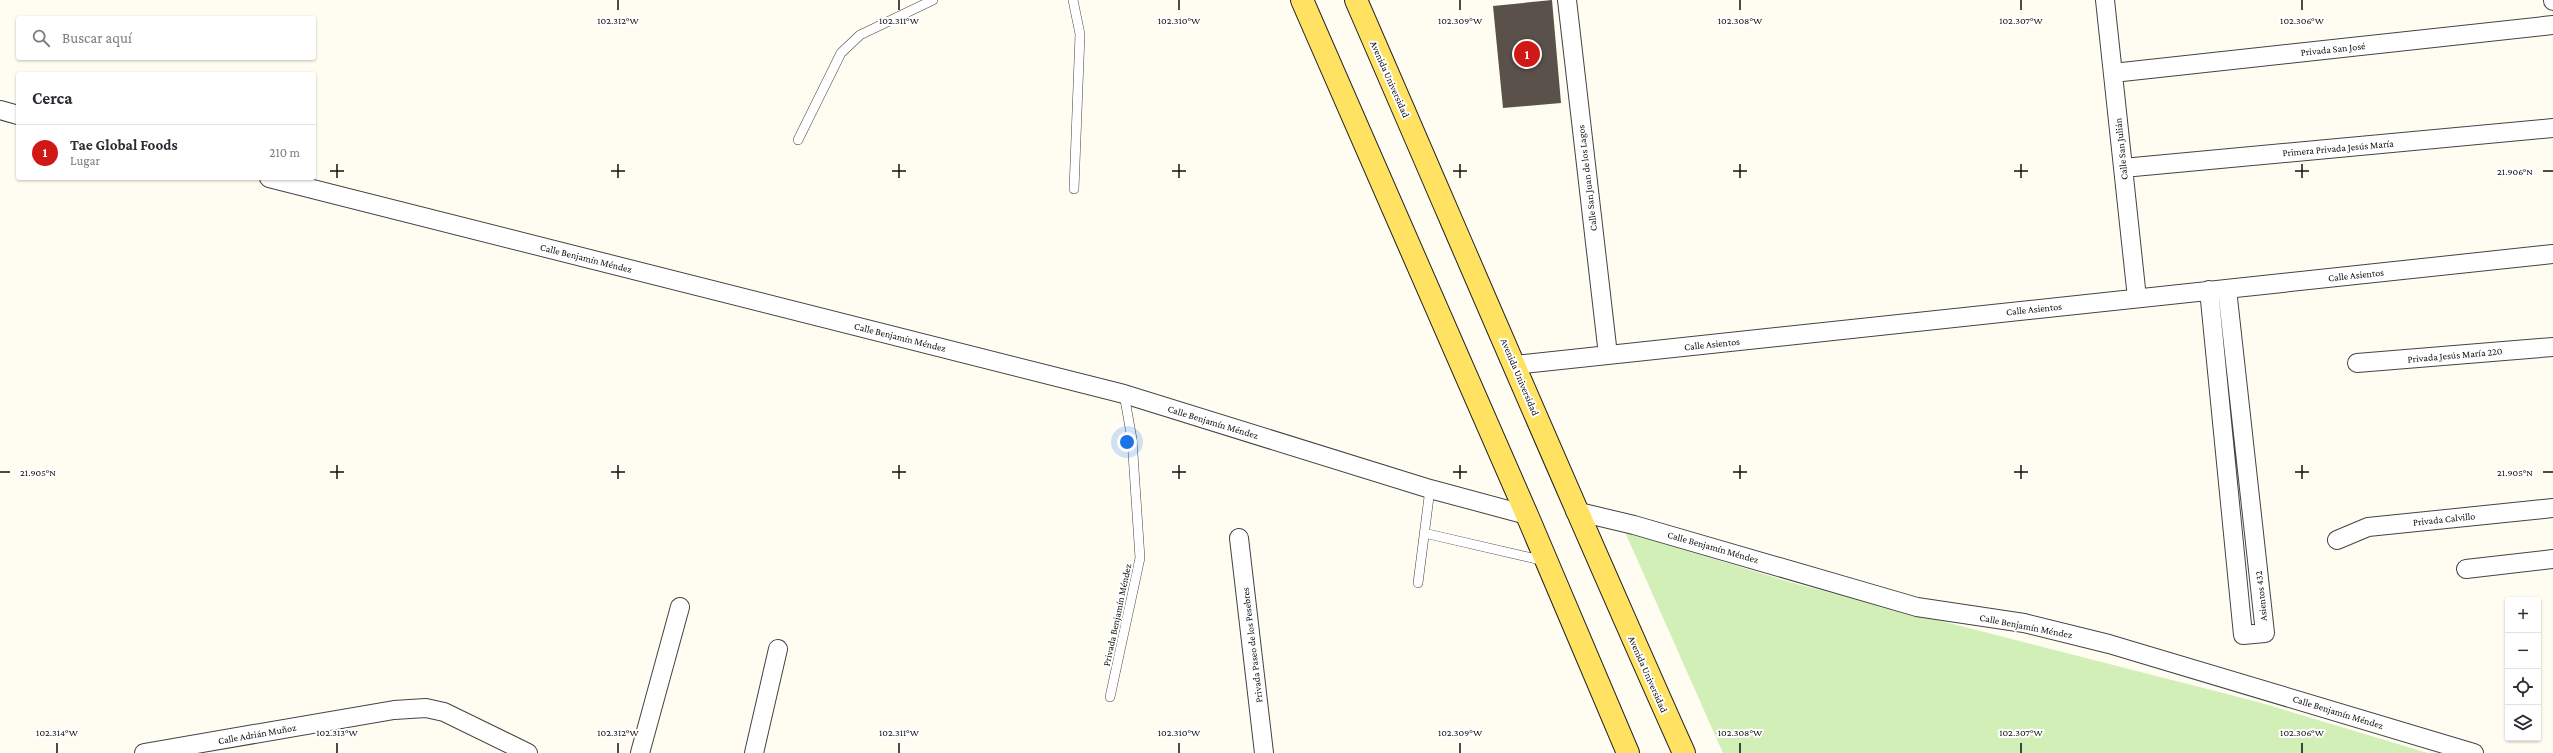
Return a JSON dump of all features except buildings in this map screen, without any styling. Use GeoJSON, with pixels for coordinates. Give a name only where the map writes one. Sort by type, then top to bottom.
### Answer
{"type":"FeatureCollection","features":[{"type":"Feature","properties":{"kind":"main road"},"geometry":{"type":"LineString","coordinates":[[1302,0],[1527,515],[1628,753]]}},
{"type":"Feature","properties":{"kind":"main road","name":"Avenida Universidad"},"geometry":{"type":"LineString","coordinates":[[1356,0],[1515,365],[1575,511],[1684,753]]}},
{"type":"Feature","properties":{"kind":"street","name":"Calle San Juan de los Lagos"},"geometry":{"type":"LineString","coordinates":[[1567,0],[1608,355]]}},
{"type":"Feature","properties":{"kind":"street","name":"Calle San Julián"},"geometry":{"type":"LineString","coordinates":[[2105,0],[2137,298]]}},
{"type":"Feature","properties":{"kind":"street","name":"Privada San José"},"geometry":{"type":"LineString","coordinates":[[2113,73],[2553,25]]}},
{"type":"Feature","properties":{"kind":"street"},"geometry":{"type":"LineString","coordinates":[[0,110],[16,114]]}},
{"type":"Feature","properties":{"kind":"street","name":"Primera Privada Jesús María"},"geometry":{"type":"LineString","coordinates":[[2123,168],[2553,128]]}},
{"type":"Feature","properties":{"kind":"street","name":"Calle Benjamín Méndez"},"geometry":{"type":"LineString","coordinates":[[277,180],[1124,394],[1430,489],[1527,515]]}},
{"type":"Feature","properties":{"kind":"street","name":"Calle Asientos"},"geometry":{"type":"LineString","coordinates":[[1515,365],[2553,254]]}},
{"type":"Feature","properties":{"kind":"street","name":"Asientos 432"},"geometry":{"type":"LineString","coordinates":[[2209,290],[2243,635],[2265,633],[2227,289]]}},
{"type":"Feature","properties":{"kind":"street","name":"Privada Jesús María 220"},"geometry":{"type":"LineString","coordinates":[[2357,363],[2553,347]]}},
{"type":"Feature","properties":{"kind":"street"},"geometry":{"type":"LineString","coordinates":[[2214,350],[2234,348]]}},
{"type":"Feature","properties":{"kind":"street"},"geometry":{"type":"LineString","coordinates":[[2230,502],[2250,498]]}},
{"type":"Feature","properties":{"kind":"street","name":"Privada Calvillo"},"geometry":{"type":"LineString","coordinates":[[2337,540],[2368,527],[2553,508]]}},
{"type":"Feature","properties":{"kind":"street","name":"Calle Benjamín Méndez"},"geometry":{"type":"LineString","coordinates":[[1575,511],[1642,527],[1917,607],[2024,623],[2109,644],[2474,753]]}},
{"type":"Feature","properties":{"kind":"street","name":"Privada Paseo de los Pesebres"},"geometry":{"type":"LineString","coordinates":[[1240,538],[1264,753]]}},
{"type":"Feature","properties":{"kind":"street"},"geometry":{"type":"LineString","coordinates":[[2466,569],[2553,559]]}},
{"type":"Feature","properties":{"kind":"street"},"geometry":{"type":"LineString","coordinates":[[640,753],[680,608]]}},
{"type":"Feature","properties":{"kind":"street"},"geometry":{"type":"LineString","coordinates":[[754,753],[778,649]]}},
{"type":"Feature","properties":{"kind":"street","name":"Calle Adrián Muñoz"},"geometry":{"type":"LineString","coordinates":[[144,753],[230,746],[394,710],[426,708],[444,712],[528,753]]}},
{"type":"Feature","properties":{"kind":"lane"},"geometry":{"type":"LineString","coordinates":[[798,140],[841,54],[860,35],[933,0]]}},
{"type":"Feature","properties":{"kind":"lane"},"geometry":{"type":"LineString","coordinates":[[1073,0],[1080,34],[1074,189]]}},
{"type":"Feature","properties":{"kind":"lane","name":"Privada Benjamín Méndez"},"geometry":{"type":"LineString","coordinates":[[1110,697],[1140,558],[1132,439],[1124,394]]}},
{"type":"Feature","properties":{"kind":"lane"},"geometry":{"type":"LineString","coordinates":[[1418,583],[1430,489]]}},
{"type":"Feature","properties":{"kind":"lane"},"geometry":{"type":"LineString","coordinates":[[1424,534],[1546,562]]}},
{"type":"Feature","properties":{"kind":"green space"},"geometry":{"type":"Polygon","coordinates":[[[1625,532],[1793,583],[2258,702],[2428,753],[1723,753],[1625,532]]]}},
{"type":"Feature","properties":{"kind":"place","name":"Tae Global Foods"},"geometry":{"type":"Point","coordinates":[1527,54]}}]}
